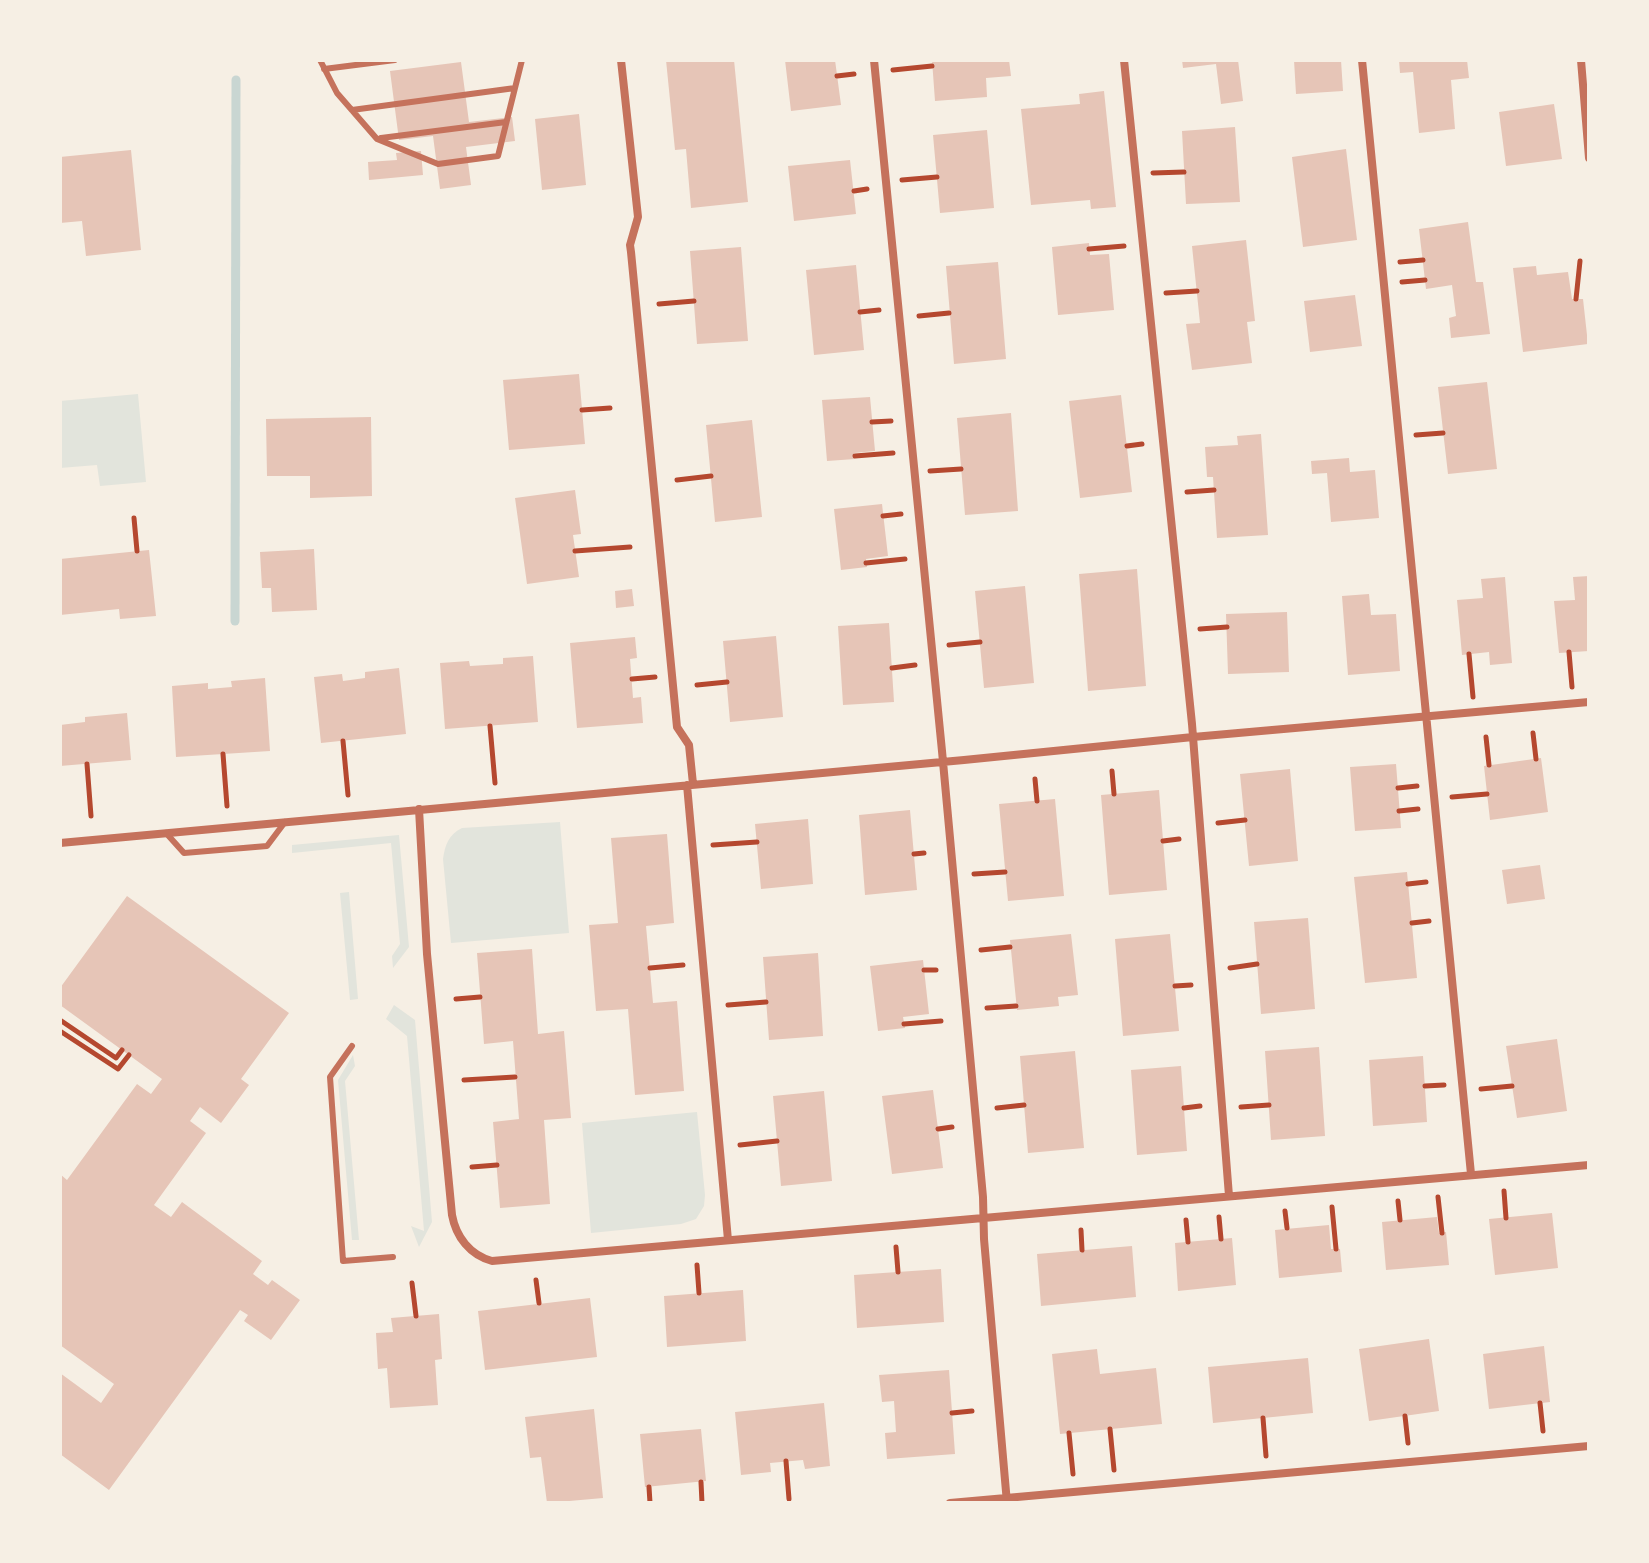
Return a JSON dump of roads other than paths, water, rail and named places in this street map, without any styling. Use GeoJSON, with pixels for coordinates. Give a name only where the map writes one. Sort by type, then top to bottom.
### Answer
{"type":"FeatureCollection","features":[{"type":"Feature","properties":{"kind":"street"},"geometry":{"type":"LineString","coordinates":[[621,60],[638,217],[630,245],[677,727],[689,745],[728,1240]]}},
{"type":"Feature","properties":{"kind":"street"},"geometry":{"type":"LineString","coordinates":[[874,60],[943,762],[1007,1501]]}},
{"type":"Feature","properties":{"kind":"street"},"geometry":{"type":"LineString","coordinates":[[1124,60],[1193,737],[1229,1196]]}},
{"type":"Feature","properties":{"kind":"street"},"geometry":{"type":"LineString","coordinates":[[1362,60],[1471,1174]]}},
{"type":"Feature","properties":{"kind":"street"},"geometry":{"type":"LineString","coordinates":[[1581,60],[1589,158]]}},
{"type":"Feature","properties":{"kind":"street"},"geometry":{"type":"LineString","coordinates":[[60,843],[1589,702]]}},
{"type":"Feature","properties":{"kind":"street"},"geometry":{"type":"LineString","coordinates":[[419,809],[427,954],[452,1215],[454,1226],[469,1249],[492,1261],[1589,1165]]}},
{"type":"Feature","properties":{"kind":"street"},"geometry":{"type":"LineString","coordinates":[[950,1503],[1007,1501],[1589,1446]]}},
{"type":"Feature","properties":{"kind":"lane"},"geometry":{"type":"LineString","coordinates":[[320,60],[337,93],[377,139],[438,164],[498,156],[522,60]]}},
{"type":"Feature","properties":{"kind":"lane"},"geometry":{"type":"LineString","coordinates":[[324,69],[395,60]]}},
{"type":"Feature","properties":{"kind":"lane"},"geometry":{"type":"LineString","coordinates":[[352,110],[515,88]]}},
{"type":"Feature","properties":{"kind":"lane"},"geometry":{"type":"LineString","coordinates":[[377,139],[506,122]]}},
{"type":"Feature","properties":{"kind":"lane"},"geometry":{"type":"LineString","coordinates":[[166,833],[184,853],[267,846],[285,821]]}},
{"type":"Feature","properties":{"kind":"lane"},"geometry":{"type":"LineString","coordinates":[[352,1046],[330,1077],[343,1261],[393,1257]]}},
{"type":"Feature","properties":{"kind":"waterway"},"geometry":{"type":"LineString","coordinates":[[235,621],[236,80]]}}]}
